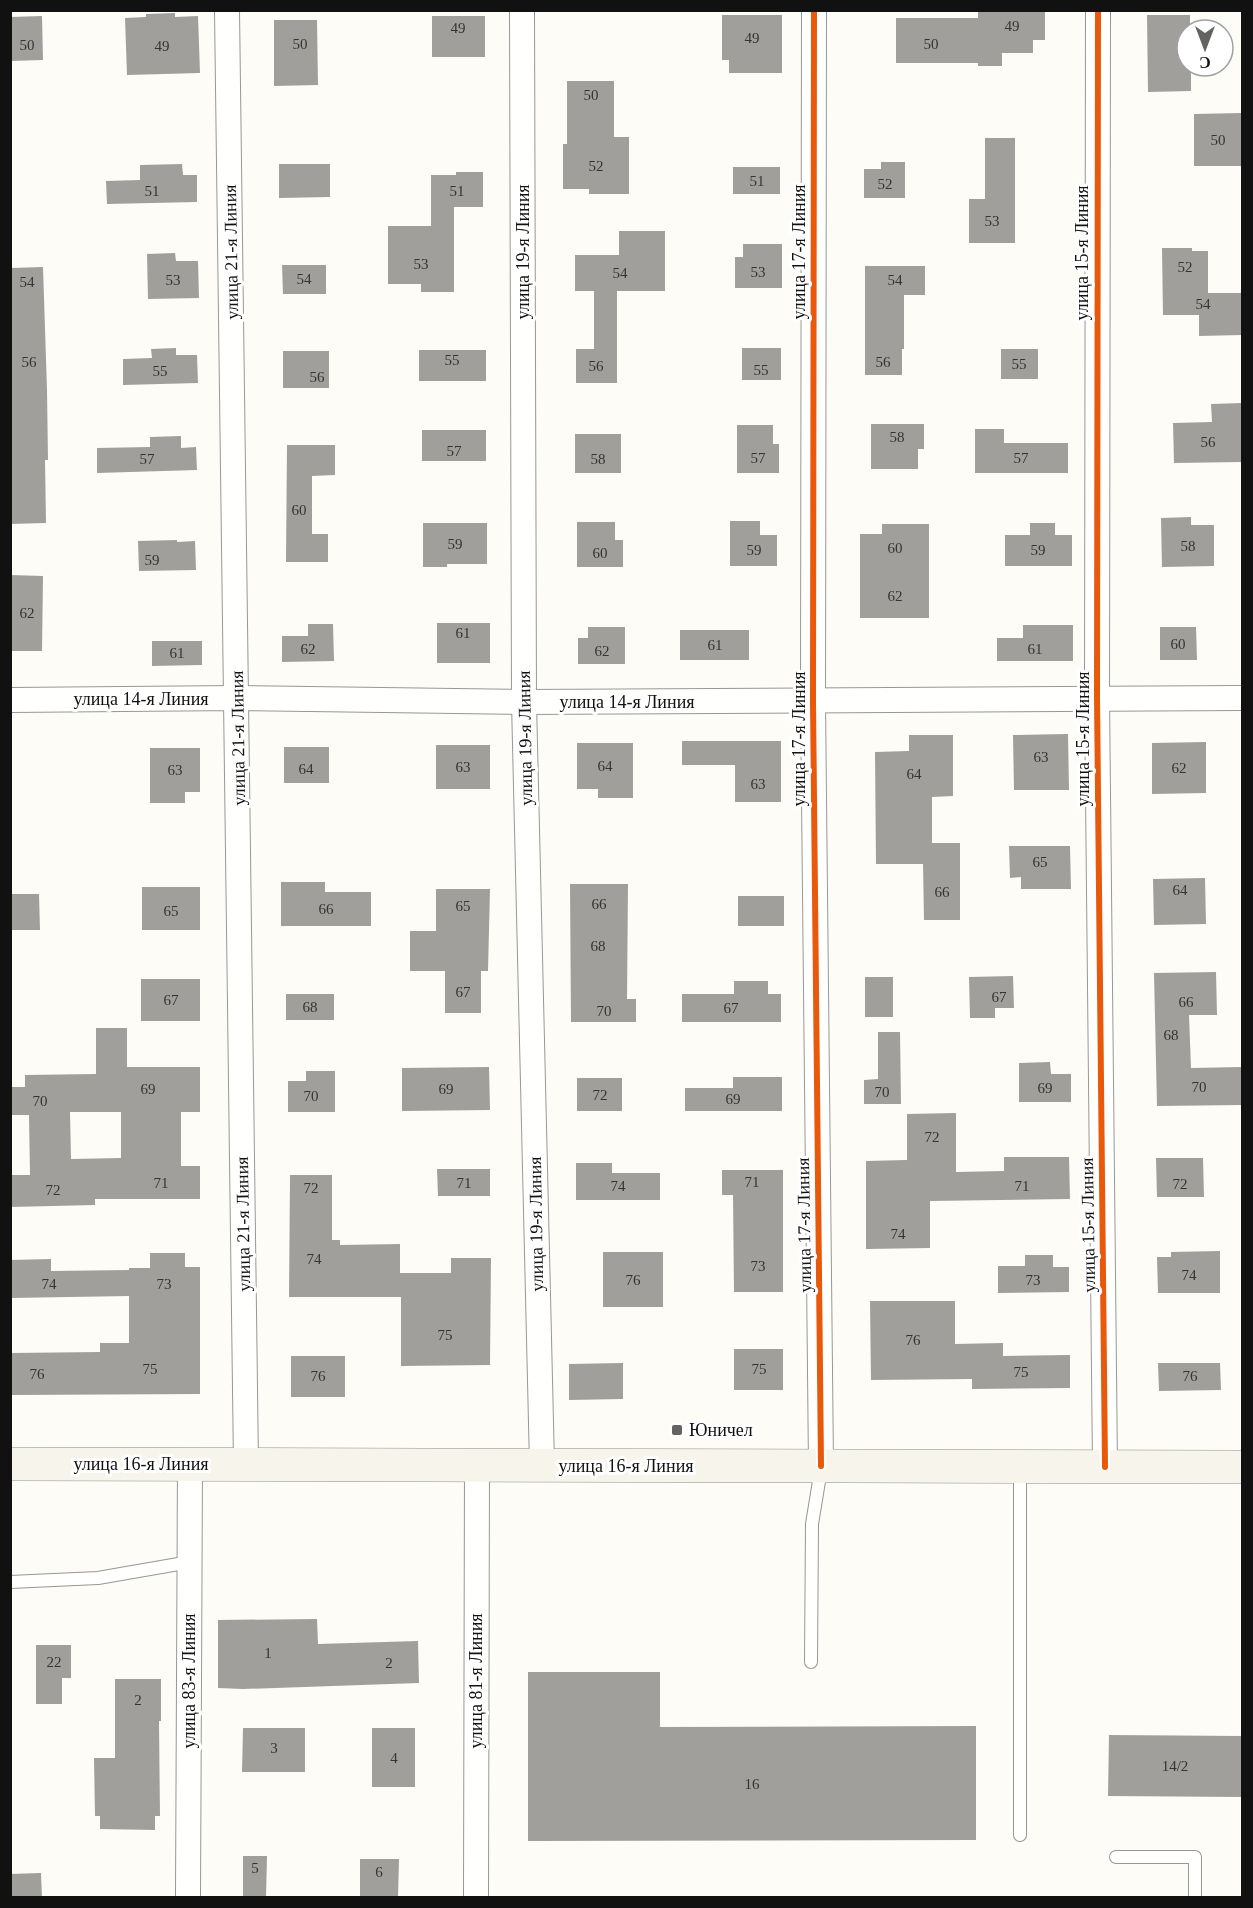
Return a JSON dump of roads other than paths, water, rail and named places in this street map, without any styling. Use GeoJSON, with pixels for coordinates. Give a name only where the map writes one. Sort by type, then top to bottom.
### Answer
{"type":"FeatureCollection","features":[{"type":"Feature","properties":{"kind":"main road","name":"улица 16-я Линия"},"geometry":{"type":"LineString","coordinates":[[10,1464],[1242,1467]]}},
{"type":"Feature","properties":{"kind":"street","name":"улица 21-я Линия"},"geometry":{"type":"LineString","coordinates":[[227,10],[246,1465]]}},
{"type":"Feature","properties":{"kind":"street","name":"улица 19-я Линия"},"geometry":{"type":"LineString","coordinates":[[522,10],[524,702],[542,1465]]}},
{"type":"Feature","properties":{"kind":"street","name":"улица 17-я Линия"},"geometry":{"type":"LineString","coordinates":[[814,10],[813,702],[821,1466]]}},
{"type":"Feature","properties":{"kind":"street","name":"улица 15-я Линия"},"geometry":{"type":"LineString","coordinates":[[1098,10],[1097,697],[1106,1467]]}},
{"type":"Feature","properties":{"kind":"street","name":"улица 14-я Линия"},"geometry":{"type":"LineString","coordinates":[[10,700],[237,698],[524,702],[813,702],[1097,697],[1242,698]]}},
{"type":"Feature","properties":{"kind":"street","name":"улица 83-я Линия"},"geometry":{"type":"LineString","coordinates":[[188,1898],[190,1464]]}},
{"type":"Feature","properties":{"kind":"street","name":"улица 81-я Линия"},"geometry":{"type":"LineString","coordinates":[[476,1898],[477,1465]]}},
{"type":"Feature","properties":{"kind":"lane"},"geometry":{"type":"LineString","coordinates":[[811,1662],[812,1524],[821,1466]]}},
{"type":"Feature","properties":{"kind":"lane"},"geometry":{"type":"LineString","coordinates":[[1020,1467],[1020,1834]]}},
{"type":"Feature","properties":{"kind":"lane"},"geometry":{"type":"LineString","coordinates":[[10,1582],[98,1578],[190,1562]]}},
{"type":"Feature","properties":{"kind":"lane"},"geometry":{"type":"LineString","coordinates":[[1116,1857],[1195,1857],[1194,1898]]}},
{"type":"Feature","properties":{"kind":"place","name":"Юничел"},"geometry":{"type":"Point","coordinates":[677,1430]}}]}
